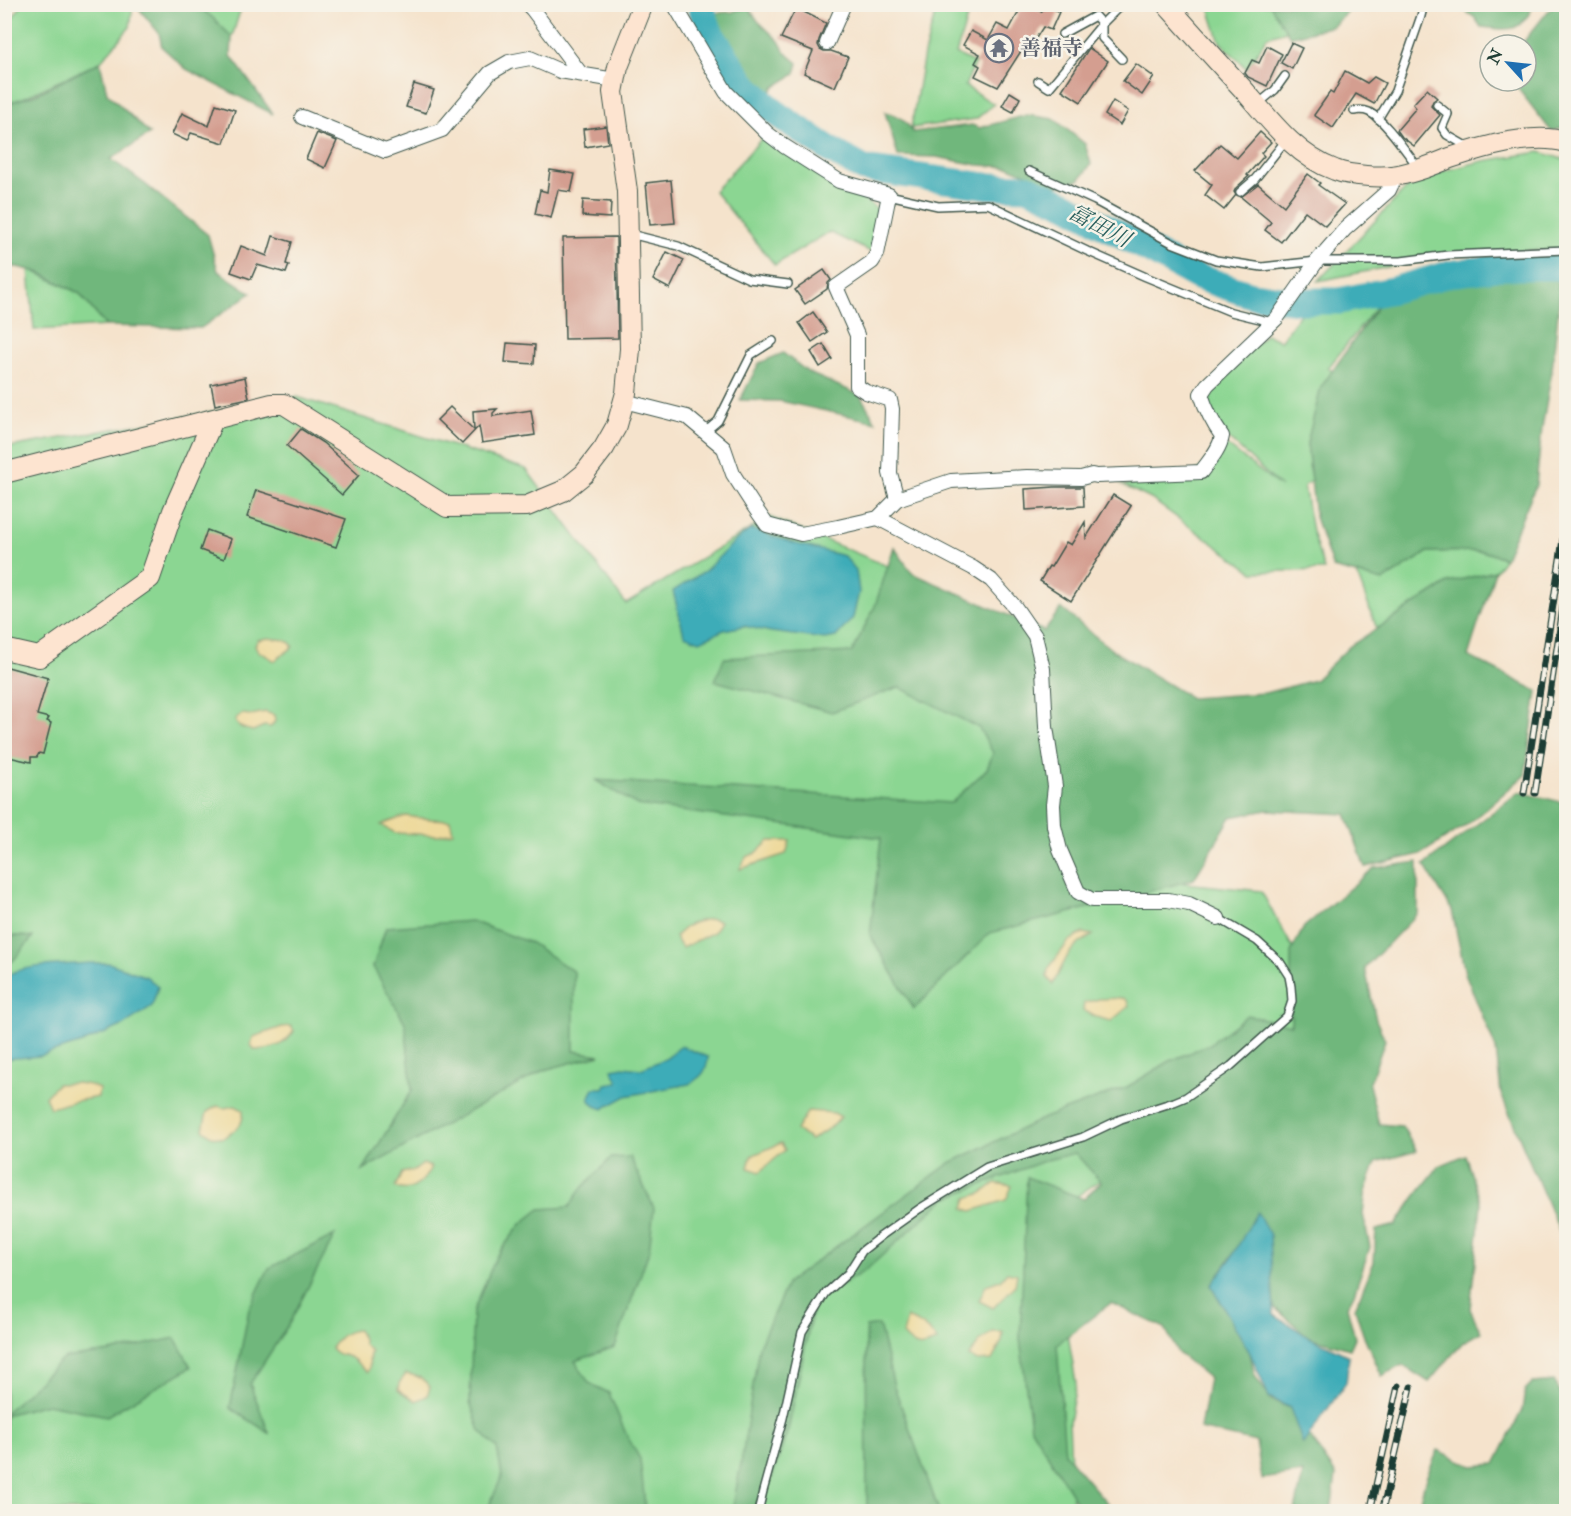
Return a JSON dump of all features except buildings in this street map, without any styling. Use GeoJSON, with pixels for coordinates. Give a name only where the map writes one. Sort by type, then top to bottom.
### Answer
{"type":"FeatureCollection","features":[{"type":"Feature","properties":{"kind":"street"},"geometry":{"type":"LineString","coordinates":[[527,4],[581,74]]}},
{"type":"Feature","properties":{"kind":"street"},"geometry":{"type":"LineString","coordinates":[[4,474],[272,404],[284,404],[447,507],[527,506],[563,491],[584,474],[604,448],[617,424],[626,393],[630,349],[627,191],[613,92],[618,67],[643,4]]}},
{"type":"Feature","properties":{"kind":"street"},"geometry":{"type":"LineString","coordinates":[[674,4],[726,92],[767,133],[839,181],[889,195],[877,255],[872,262],[836,287],[857,335],[857,386],[866,392],[890,400],[892,409],[890,473],[897,499]]}},
{"type":"Feature","properties":{"kind":"street"},"geometry":{"type":"LineString","coordinates":[[827,44],[844,4]]}},
{"type":"Feature","properties":{"kind":"street"},"geometry":{"type":"LineString","coordinates":[[1166,4],[1298,149],[1335,170],[1358,175],[1396,175],[1420,170],[1473,150],[1513,141],[1532,139],[1566,142]]}},
{"type":"Feature","properties":{"kind":"street"},"geometry":{"type":"LineString","coordinates":[[302,117],[385,152],[442,130],[490,73],[509,62],[530,58],[560,71],[615,80]]}},
{"type":"Feature","properties":{"kind":"street"},"geometry":{"type":"LineString","coordinates":[[624,401],[687,417],[724,448],[733,474],[767,525],[801,534],[878,518],[897,499],[951,481],[1201,472],[1221,441],[1221,436],[1211,421],[1201,394],[1207,385],[1274,320],[1317,261],[1345,228],[1389,190],[1396,175]]}},
{"type":"Feature","properties":{"kind":"street"},"geometry":{"type":"LineString","coordinates":[[4,649],[39,657],[150,578],[173,511],[213,420]]}},
{"type":"Feature","properties":{"kind":"street"},"geometry":{"type":"LineString","coordinates":[[878,518],[973,568],[991,580],[1016,607],[1035,636],[1043,669],[1046,727],[1055,786],[1054,826],[1060,850],[1078,892],[1092,900],[1168,900],[1189,904],[1218,918]]}},
{"type":"Feature","properties":{"kind":"lane"},"geometry":{"type":"LineString","coordinates":[[1038,81],[1049,88],[1102,24],[1122,4]]}},
{"type":"Feature","properties":{"kind":"lane"},"geometry":{"type":"LineString","coordinates":[[1378,119],[1395,91],[1424,4]]}},
{"type":"Feature","properties":{"kind":"lane"},"geometry":{"type":"LineString","coordinates":[[1062,34],[1095,16],[1102,24],[1102,38],[1122,59]]}},
{"type":"Feature","properties":{"kind":"lane"},"geometry":{"type":"LineString","coordinates":[[1257,105],[1275,90],[1285,76]]}},
{"type":"Feature","properties":{"kind":"lane"},"geometry":{"type":"LineString","coordinates":[[1437,105],[1448,114],[1442,128],[1447,135],[1473,150]]}},
{"type":"Feature","properties":{"kind":"lane"},"geometry":{"type":"LineString","coordinates":[[1354,111],[1368,112],[1378,119],[1420,170]]}},
{"type":"Feature","properties":{"kind":"lane"},"geometry":{"type":"LineString","coordinates":[[1240,192],[1255,179],[1288,138]]}},
{"type":"Feature","properties":{"kind":"lane"},"geometry":{"type":"LineString","coordinates":[[1029,171],[1095,201],[1172,243],[1216,260],[1262,267],[1317,261],[1401,261],[1448,255],[1566,250]]}},
{"type":"Feature","properties":{"kind":"lane"},"geometry":{"type":"LineString","coordinates":[[889,195],[938,206],[988,204],[1087,251],[1231,312],[1274,320]]}},
{"type":"Feature","properties":{"kind":"lane"},"geometry":{"type":"LineString","coordinates":[[628,233],[678,246],[749,279],[788,284]]}},
{"type":"Feature","properties":{"kind":"lane"},"geometry":{"type":"LineString","coordinates":[[705,432],[718,421],[751,355],[773,340]]}},
{"type":"Feature","properties":{"kind":"lane"},"geometry":{"type":"LineString","coordinates":[[758,1512],[783,1418],[802,1332],[826,1293],[848,1273],[862,1251],[919,1209],[987,1167],[1083,1137],[1121,1119],[1186,1097],[1231,1066],[1287,1016],[1292,1001],[1291,987],[1289,976],[1280,962],[1257,941],[1218,918]]}},
{"type":"Feature","properties":{"kind":"green space"},"geometry":{"type":"Polygon","coordinates":[[[23,4],[133,5],[130,27],[100,62],[5,104],[5,27],[23,4]]]}},
{"type":"Feature","properties":{"kind":"green space"},"geometry":{"type":"Polygon","coordinates":[[[938,4],[971,5],[956,54],[975,63],[965,86],[994,104],[976,119],[911,128],[924,54],[938,4]]]}},
{"type":"Feature","properties":{"kind":"green space"},"geometry":{"type":"Polygon","coordinates":[[[136,5],[197,5],[232,37],[231,56],[273,114],[186,69],[162,47],[159,33],[136,5]]]}},
{"type":"Feature","properties":{"kind":"green space"},"geometry":{"type":"Polygon","coordinates":[[[195,5],[242,5],[232,37],[195,5]]]}},
{"type":"Feature","properties":{"kind":"green space"},"geometry":{"type":"Polygon","coordinates":[[[1208,5],[1282,5],[1286,31],[1267,37],[1247,69],[1220,42],[1208,5]]]}},
{"type":"Feature","properties":{"kind":"green space"},"geometry":{"type":"Polygon","coordinates":[[[1270,5],[1354,5],[1333,26],[1290,37],[1270,5]]]}},
{"type":"Feature","properties":{"kind":"green space"},"geometry":{"type":"Polygon","coordinates":[[[1457,5],[1534,5],[1519,25],[1500,29],[1481,27],[1475,18],[1457,5]]]}},
{"type":"Feature","properties":{"kind":"green space"},"geometry":{"type":"Polygon","coordinates":[[[1553,5],[1566,5],[1566,127],[1551,131],[1521,93],[1538,93],[1538,33],[1531,33],[1553,5]]]}},
{"type":"Feature","properties":{"kind":"green space"},"geometry":{"type":"Polygon","coordinates":[[[748,6],[758,21],[779,41],[785,52],[798,63],[795,74],[773,88],[770,96],[746,74],[712,26],[713,13],[732,12],[748,6]]]}},
{"type":"Feature","properties":{"kind":"green space"},"geometry":{"type":"Polygon","coordinates":[[[100,62],[107,93],[150,134],[111,159],[208,235],[218,271],[251,293],[201,328],[106,326],[79,293],[38,272],[5,267],[5,104],[34,95],[100,62]]]}},
{"type":"Feature","properties":{"kind":"green space"},"geometry":{"type":"Polygon","coordinates":[[[885,112],[901,119],[913,132],[972,125],[979,128],[1027,115],[1054,119],[1085,144],[1091,164],[1079,180],[1056,186],[1009,167],[978,165],[936,157],[898,156],[885,112]]]}},
{"type":"Feature","properties":{"kind":"green space"},"geometry":{"type":"Polygon","coordinates":[[[767,133],[879,210],[871,252],[829,232],[775,265],[714,191],[767,133]]]}},
{"type":"Feature","properties":{"kind":"green space"},"geometry":{"type":"Polygon","coordinates":[[[1540,152],[1566,160],[1566,256],[1536,250],[1458,253],[1318,281],[1416,178],[1483,161],[1540,152]]]}},
{"type":"Feature","properties":{"kind":"green space"},"geometry":{"type":"Polygon","coordinates":[[[1503,267],[1555,273],[1560,293],[1536,485],[1505,558],[1482,551],[1428,552],[1383,581],[1333,568],[1315,517],[1307,443],[1321,387],[1382,300],[1412,284],[1465,279],[1503,267]]]}},
{"type":"Feature","properties":{"kind":"green space"},"geometry":{"type":"Polygon","coordinates":[[[29,269],[79,293],[106,326],[34,330],[29,269]]]}},
{"type":"Feature","properties":{"kind":"green space"},"geometry":{"type":"Polygon","coordinates":[[[1382,300],[1328,368],[1336,373],[1307,443],[1311,481],[1304,486],[1312,531],[1324,570],[1253,572],[1151,499],[1122,485],[1188,479],[1212,457],[1221,441],[1281,487],[1227,437],[1207,412],[1213,386],[1266,334],[1280,341],[1301,313],[1382,300]]]}},
{"type":"Feature","properties":{"kind":"green space"},"geometry":{"type":"Polygon","coordinates":[[[783,353],[809,373],[860,395],[876,422],[780,401],[740,400],[759,363],[783,353]]]}},
{"type":"Feature","properties":{"kind":"green space"},"geometry":{"type":"Polygon","coordinates":[[[297,397],[526,469],[626,604],[770,517],[1055,636],[1116,876],[1261,891],[1320,997],[1229,1093],[1049,1215],[1076,1384],[1069,1422],[1073,1511],[5,1511],[5,448],[297,397]]]}},
{"type":"Feature","properties":{"kind":"green space"},"geometry":{"type":"Polygon","coordinates":[[[894,547],[912,573],[1044,631],[1061,608],[1112,650],[1191,698],[1265,693],[1315,680],[1350,646],[1448,583],[1495,571],[1468,656],[1537,691],[1525,775],[1468,824],[1421,854],[1365,867],[1346,814],[1267,810],[1231,817],[1194,879],[990,933],[914,1009],[870,935],[881,838],[637,805],[595,780],[951,803],[987,769],[993,753],[979,728],[899,687],[832,712],[715,681],[724,658],[852,652],[875,606],[894,547]]]}},
{"type":"Feature","properties":{"kind":"green space"},"geometry":{"type":"Polygon","coordinates":[[[1482,551],[1505,558],[1495,571],[1448,583],[1377,629],[1357,574],[1383,581],[1428,552],[1482,551]]]}},
{"type":"Feature","properties":{"kind":"green space"},"geometry":{"type":"Polygon","coordinates":[[[1519,792],[1566,803],[1566,1247],[1501,1094],[1496,1049],[1465,973],[1452,910],[1424,865],[1519,792]]]}},
{"type":"Feature","properties":{"kind":"green space"},"geometry":{"type":"Polygon","coordinates":[[[1418,862],[1418,913],[1365,968],[1376,1020],[1385,1040],[1369,1085],[1379,1124],[1402,1126],[1417,1151],[1376,1162],[1366,1189],[1363,1214],[1370,1247],[1354,1294],[1347,1307],[1355,1338],[1350,1349],[1309,1337],[1274,1307],[1271,1280],[1236,1250],[1211,1285],[1250,1353],[1255,1376],[1271,1400],[1290,1408],[1336,1475],[1331,1511],[1295,1511],[1303,1473],[1262,1479],[1256,1442],[1200,1429],[1209,1378],[1178,1353],[1165,1328],[1111,1303],[1057,1344],[1065,1454],[1114,1511],[1082,1511],[1031,1428],[1020,1338],[1027,1177],[1084,1199],[1101,1182],[1075,1153],[1047,1160],[946,1198],[866,1270],[814,1302],[789,1426],[761,1511],[732,1512],[759,1346],[788,1282],[950,1163],[1044,1118],[1127,1087],[1170,1061],[1210,1044],[1247,1015],[1291,1025],[1291,952],[1304,927],[1374,868],[1418,862]]]}},
{"type":"Feature","properties":{"kind":"green space"},"geometry":{"type":"Polygon","coordinates":[[[471,921],[531,943],[574,972],[574,1051],[600,1055],[544,1070],[363,1170],[412,1090],[405,1023],[373,967],[386,927],[471,921]]]}},
{"type":"Feature","properties":{"kind":"green space"},"geometry":{"type":"Polygon","coordinates":[[[4,935],[33,937],[13,961],[5,965],[4,935]]]}},
{"type":"Feature","properties":{"kind":"green space"},"geometry":{"type":"Polygon","coordinates":[[[1465,1155],[1481,1204],[1470,1309],[1481,1332],[1463,1342],[1429,1382],[1402,1365],[1382,1376],[1363,1334],[1355,1308],[1374,1262],[1376,1230],[1396,1225],[1439,1166],[1465,1155]]]}},
{"type":"Feature","properties":{"kind":"green space"},"geometry":{"type":"Polygon","coordinates":[[[630,1157],[654,1208],[649,1251],[615,1347],[575,1361],[589,1383],[609,1393],[626,1434],[640,1459],[645,1505],[643,1511],[487,1511],[502,1476],[497,1448],[480,1431],[470,1402],[473,1312],[497,1255],[522,1223],[540,1209],[569,1207],[581,1189],[611,1158],[630,1157]]]}},
{"type":"Feature","properties":{"kind":"green space"},"geometry":{"type":"Polygon","coordinates":[[[335,1235],[290,1322],[250,1384],[269,1433],[230,1408],[249,1309],[269,1268],[335,1235]]]}},
{"type":"Feature","properties":{"kind":"green space"},"geometry":{"type":"Polygon","coordinates":[[[879,1325],[894,1386],[939,1511],[867,1511],[866,1327],[879,1325]]]}},
{"type":"Feature","properties":{"kind":"green space"},"geometry":{"type":"Polygon","coordinates":[[[175,1338],[191,1367],[107,1416],[47,1404],[5,1415],[64,1358],[110,1352],[175,1338]]]}},
{"type":"Feature","properties":{"kind":"green space"},"geometry":{"type":"Polygon","coordinates":[[[1554,1381],[1566,1401],[1566,1511],[1417,1511],[1426,1478],[1438,1450],[1472,1466],[1495,1464],[1522,1410],[1525,1391],[1533,1383],[1554,1381]]]}},
{"type":"Feature","properties":{"kind":"sand"},"geometry":{"type":"Polygon","coordinates":[[[268,638],[285,640],[293,646],[275,661],[258,651],[255,645],[258,640],[268,638]]]}},
{"type":"Feature","properties":{"kind":"sand"},"geometry":{"type":"Polygon","coordinates":[[[265,712],[274,715],[275,721],[271,727],[264,726],[253,731],[242,728],[235,719],[242,714],[265,712]]]}},
{"type":"Feature","properties":{"kind":"sand"},"geometry":{"type":"Polygon","coordinates":[[[405,816],[450,820],[453,832],[438,835],[395,833],[381,825],[405,816]]]}},
{"type":"Feature","properties":{"kind":"sand"},"geometry":{"type":"Polygon","coordinates":[[[769,841],[790,841],[786,854],[740,869],[746,857],[756,853],[769,841]]]}},
{"type":"Feature","properties":{"kind":"sand"},"geometry":{"type":"Polygon","coordinates":[[[711,919],[720,921],[714,932],[682,948],[675,937],[679,933],[691,924],[711,919]]]}},
{"type":"Feature","properties":{"kind":"sand"},"geometry":{"type":"Polygon","coordinates":[[[1083,933],[1093,935],[1069,953],[1053,984],[1047,977],[1048,969],[1069,941],[1083,933]]]}},
{"type":"Feature","properties":{"kind":"sand"},"geometry":{"type":"Polygon","coordinates":[[[1123,998],[1129,1006],[1111,1021],[1083,1010],[1084,1003],[1099,999],[1123,998]]]}},
{"type":"Feature","properties":{"kind":"sand"},"geometry":{"type":"Polygon","coordinates":[[[291,1026],[294,1031],[278,1046],[255,1050],[251,1045],[253,1037],[291,1026]]]}},
{"type":"Feature","properties":{"kind":"sand"},"geometry":{"type":"Polygon","coordinates":[[[77,1083],[99,1089],[98,1097],[50,1108],[45,1097],[57,1084],[77,1083]]]}},
{"type":"Feature","properties":{"kind":"sand"},"geometry":{"type":"Polygon","coordinates":[[[217,1106],[224,1108],[235,1106],[243,1110],[241,1124],[223,1138],[211,1136],[203,1129],[207,1112],[217,1106]]]}},
{"type":"Feature","properties":{"kind":"sand"},"geometry":{"type":"Polygon","coordinates":[[[808,1111],[834,1113],[841,1117],[834,1125],[811,1140],[796,1130],[808,1111]]]}},
{"type":"Feature","properties":{"kind":"sand"},"geometry":{"type":"Polygon","coordinates":[[[781,1143],[785,1150],[760,1172],[748,1168],[751,1156],[781,1143]]]}},
{"type":"Feature","properties":{"kind":"sand"},"geometry":{"type":"Polygon","coordinates":[[[423,1164],[431,1167],[421,1182],[412,1188],[395,1187],[402,1173],[415,1170],[423,1164]]]}},
{"type":"Feature","properties":{"kind":"sand"},"geometry":{"type":"Polygon","coordinates":[[[995,1183],[1012,1186],[1006,1200],[972,1211],[964,1208],[967,1198],[982,1193],[995,1183]]]}},
{"type":"Feature","properties":{"kind":"sand"},"geometry":{"type":"Polygon","coordinates":[[[1007,1272],[1017,1274],[1015,1286],[993,1308],[979,1301],[986,1285],[1000,1280],[1007,1272]]]}},
{"type":"Feature","properties":{"kind":"sand"},"geometry":{"type":"Polygon","coordinates":[[[907,1318],[924,1327],[937,1341],[926,1346],[911,1343],[903,1335],[907,1318]]]}},
{"type":"Feature","properties":{"kind":"sand"},"geometry":{"type":"Polygon","coordinates":[[[358,1330],[363,1344],[371,1351],[368,1372],[353,1359],[336,1353],[331,1348],[342,1335],[358,1330]]]}},
{"type":"Feature","properties":{"kind":"sand"},"geometry":{"type":"Polygon","coordinates":[[[992,1332],[1003,1332],[1002,1341],[992,1360],[978,1361],[968,1357],[980,1341],[992,1332]]]}},
{"type":"Feature","properties":{"kind":"sand"},"geometry":{"type":"Polygon","coordinates":[[[406,1374],[420,1378],[430,1387],[427,1396],[416,1401],[398,1390],[399,1383],[406,1374]]]}},
{"type":"Feature","properties":{"kind":"water"},"geometry":{"type":"Polygon","coordinates":[[[751,529],[844,556],[856,570],[859,592],[853,618],[836,637],[825,639],[744,626],[724,630],[700,641],[684,635],[673,591],[705,571],[735,541],[751,529]]]}},
{"type":"Feature","properties":{"kind":"water"},"geometry":{"type":"Polygon","coordinates":[[[109,963],[147,977],[158,987],[152,1006],[122,1026],[82,1043],[40,1056],[5,1059],[5,977],[33,967],[109,963]]]}},
{"type":"Feature","properties":{"kind":"water"},"geometry":{"type":"Polygon","coordinates":[[[681,1046],[708,1057],[705,1070],[689,1084],[626,1096],[603,1109],[595,1106],[589,1099],[594,1088],[604,1088],[606,1084],[618,1082],[612,1069],[623,1067],[641,1069],[667,1058],[681,1046]]]}},
{"type":"Feature","properties":{"kind":"water"},"geometry":{"type":"Polygon","coordinates":[[[1257,1212],[1270,1235],[1274,1315],[1309,1337],[1349,1356],[1346,1383],[1303,1444],[1290,1408],[1269,1397],[1250,1353],[1211,1285],[1230,1260],[1257,1212]]]}},
{"type":"Feature","properties":{"kind":"waterway","name":"富田川"},"geometry":{"type":"LineString","coordinates":[[700,4],[710,33],[744,84],[778,115],[864,169],[987,186],[1027,187],[1067,205],[1198,277],[1251,295],[1298,301],[1339,301],[1393,290],[1449,274],[1503,267],[1566,267]]}},
{"type":"Feature","properties":{"kind":"railway"},"geometry":{"type":"LineString","coordinates":[[1524,793],[1566,520]]}},
{"type":"Feature","properties":{"kind":"railway"},"geometry":{"type":"LineString","coordinates":[[1535,793],[1566,588]]}},
{"type":"Feature","properties":{"kind":"railway"},"geometry":{"type":"LineString","coordinates":[[1370,1512],[1398,1386]]}},
{"type":"Feature","properties":{"kind":"railway"},"geometry":{"type":"LineString","coordinates":[[1382,1512],[1411,1387]]}},
{"type":"Feature","properties":{"kind":"place","name":"善福寺"},"geometry":{"type":"Point","coordinates":[999,48]}}]}
